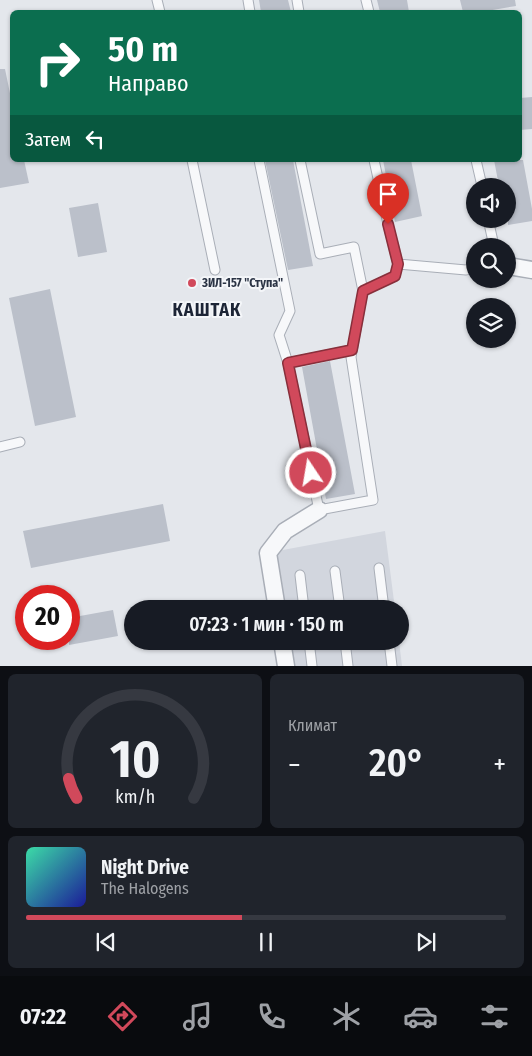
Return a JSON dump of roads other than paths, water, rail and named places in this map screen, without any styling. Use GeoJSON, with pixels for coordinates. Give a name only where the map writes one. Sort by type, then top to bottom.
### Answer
{"type":"FeatureCollection","features":[{"type":"Feature","properties":{"kind":"street"},"geometry":{"type":"LineString","coordinates":[[516,267],[532,270]]}},
{"type":"Feature","properties":{"kind":"street"},"geometry":{"type":"LineString","coordinates":[[276,600],[268,554],[285,531],[319,510]]}},
{"type":"Feature","properties":{"kind":"street"},"geometry":{"type":"LineString","coordinates":[[283,650],[286,666]]}},
{"type":"Feature","properties":{"kind":"lane"},"geometry":{"type":"LineString","coordinates":[[192,162],[215,270]]}},
{"type":"Feature","properties":{"kind":"lane"},"geometry":{"type":"LineString","coordinates":[[259,162],[290,311],[279,336],[288,363],[319,510],[373,500],[351,357],[363,291],[354,247],[320,254],[300,162]]}},
{"type":"Feature","properties":{"kind":"lane"},"geometry":{"type":"LineString","coordinates":[[363,291],[395,276],[398,264],[374,162]]}},
{"type":"Feature","properties":{"kind":"lane"},"geometry":{"type":"LineString","coordinates":[[476,162],[480,178]]}},
{"type":"Feature","properties":{"kind":"lane"},"geometry":{"type":"LineString","coordinates":[[398,264],[466,270]]}},
{"type":"Feature","properties":{"kind":"lane"},"geometry":{"type":"LineString","coordinates":[[288,363],[352,350]]}},
{"type":"Feature","properties":{"kind":"lane"},"geometry":{"type":"LineString","coordinates":[[0,447],[20,442]]}},
{"type":"Feature","properties":{"kind":"lane"},"geometry":{"type":"LineString","coordinates":[[379,568],[383,600]]}},
{"type":"Feature","properties":{"kind":"lane"},"geometry":{"type":"LineString","coordinates":[[335,571],[339,600]]}},
{"type":"Feature","properties":{"kind":"lane"},"geometry":{"type":"LineString","coordinates":[[300,575],[303,600]]}},
{"type":"Feature","properties":{"kind":"lane"},"geometry":{"type":"LineString","coordinates":[[310,650],[312,666]]}},
{"type":"Feature","properties":{"kind":"lane"},"geometry":{"type":"LineString","coordinates":[[345,650],[347,666]]}},
{"type":"Feature","properties":{"kind":"lane"},"geometry":{"type":"LineString","coordinates":[[390,650],[392,666]]}},
{"type":"Feature","properties":{"kind":"place","name":"ЗИЛ-157 \"Ступа\""},"geometry":{"type":"Point","coordinates":[192,283]}},
{"type":"Feature","properties":{"kind":"district","name":"КАШТАК"},"geometry":{"type":"Point","coordinates":[207,310]}}]}
